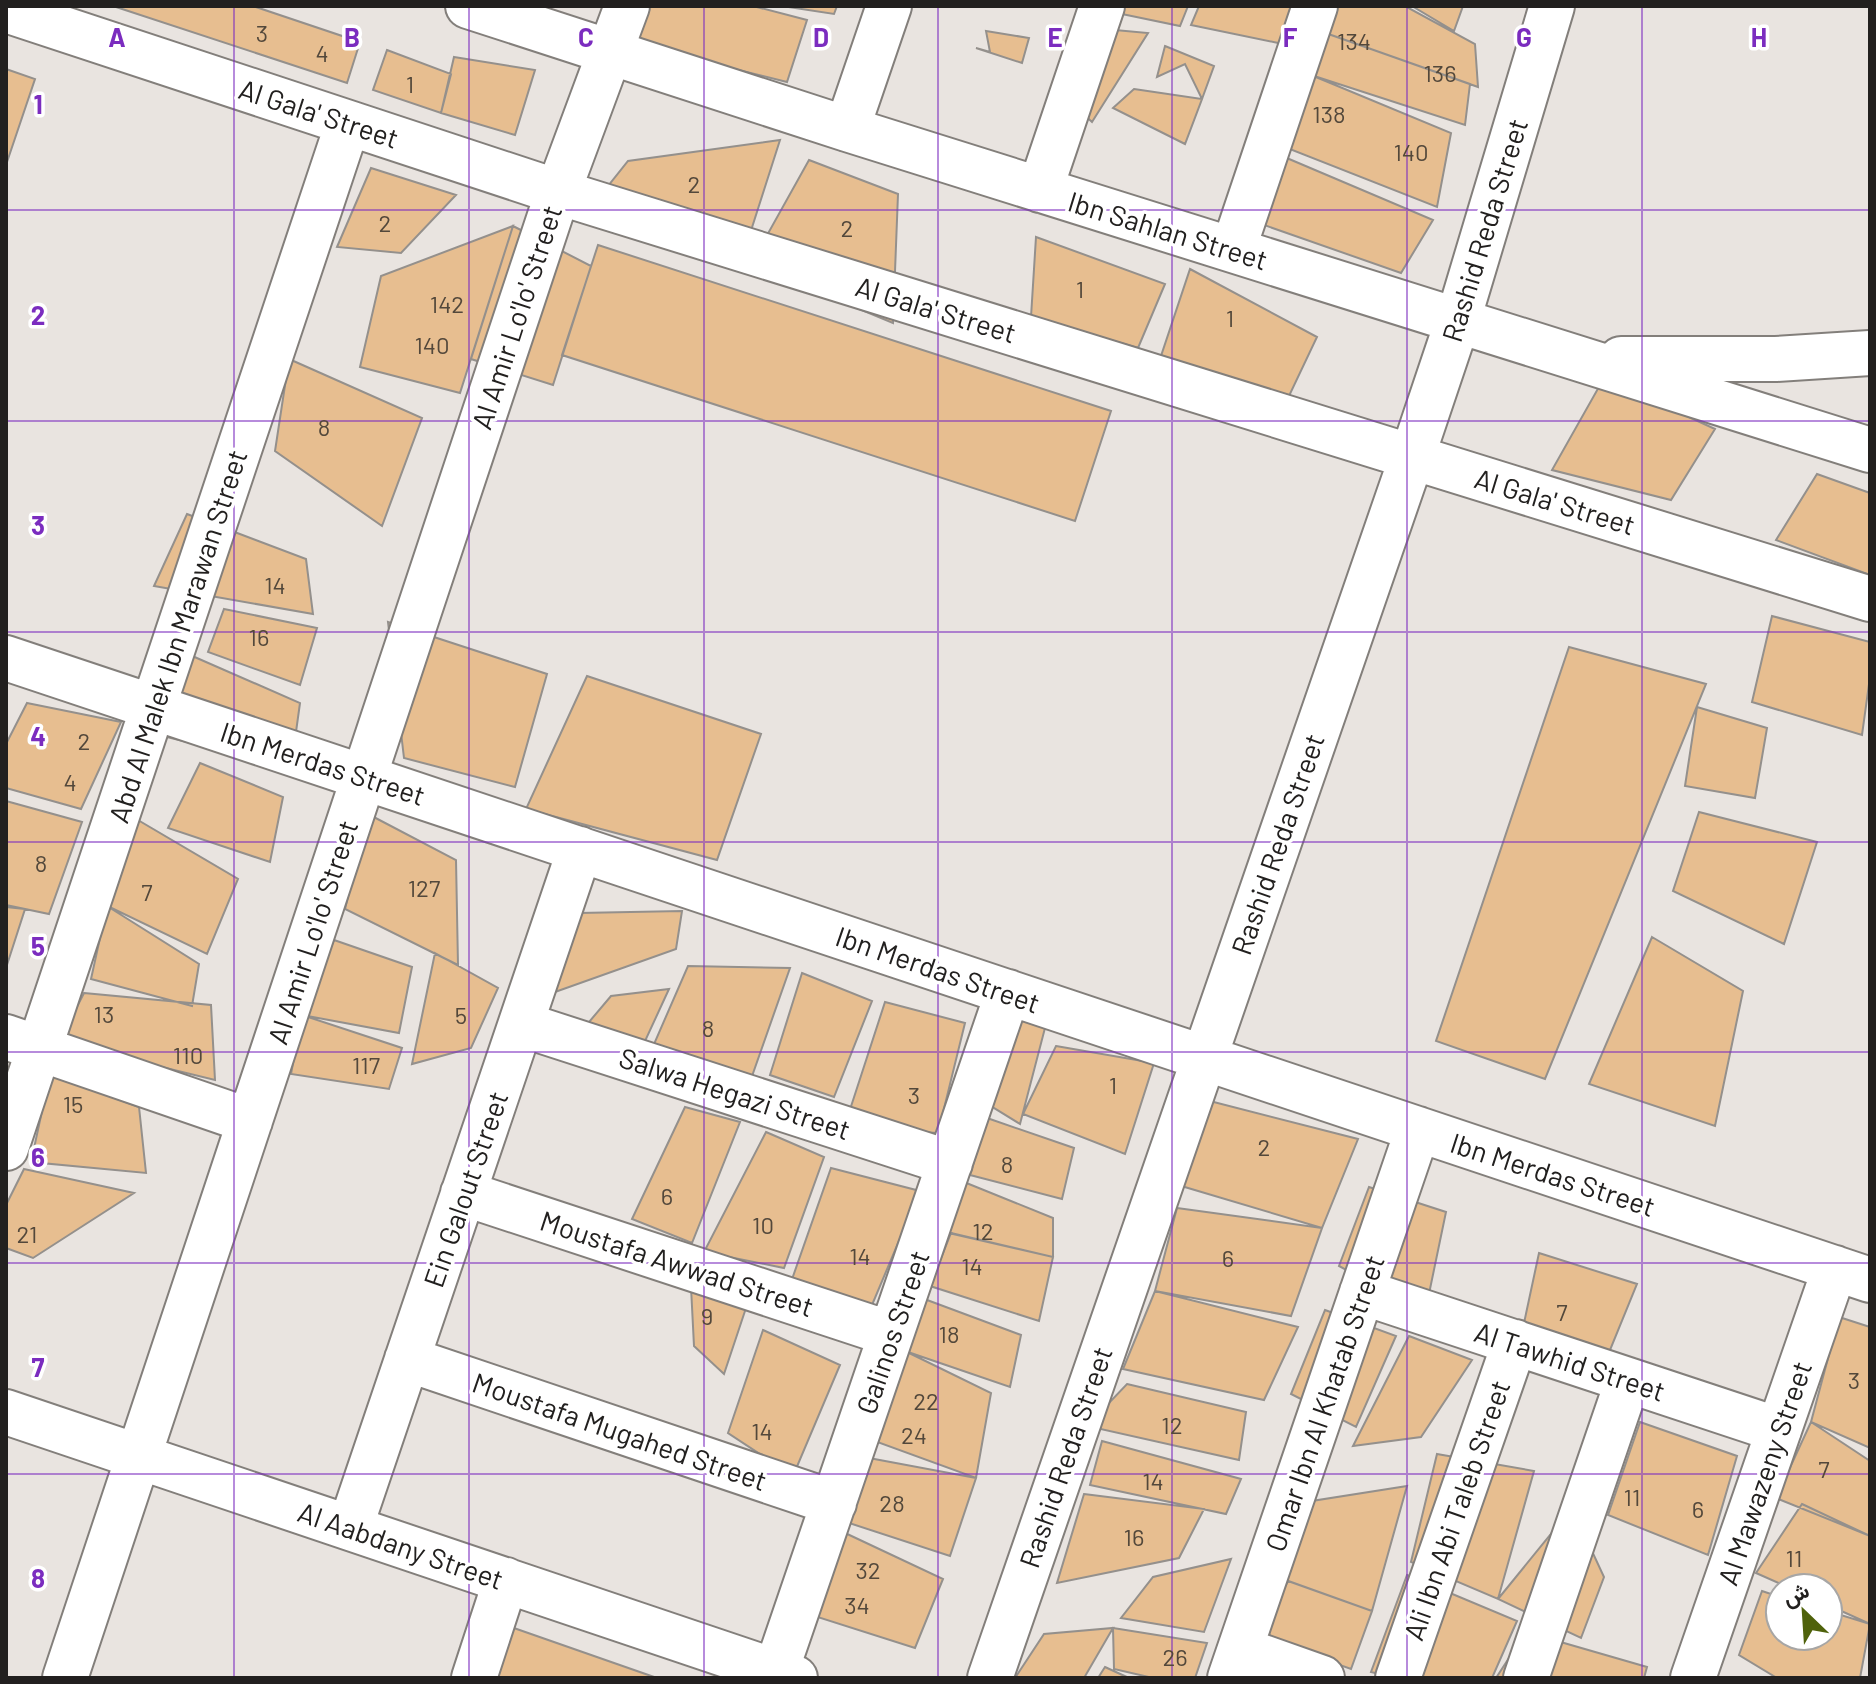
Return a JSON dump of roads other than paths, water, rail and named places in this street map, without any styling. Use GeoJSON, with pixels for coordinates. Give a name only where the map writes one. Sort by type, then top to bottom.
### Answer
{"type":"FeatureCollection","features":[{"type":"Feature","properties":{"kind":"street","name":"Ibn Sahlan Street"},"geometry":{"type":"LineString","coordinates":[[468,6],[847,129],[1870,450]]}},
{"type":"Feature","properties":{"kind":"street","name":"Al Amir Lo'lo' Street"},"geometry":{"type":"LineString","coordinates":[[65,1678],[558,192],[627,6]]}},
{"type":"Feature","properties":{"kind":"street"},"geometry":{"type":"LineString","coordinates":[[847,129],[889,6]]}},
{"type":"Feature","properties":{"kind":"street"},"geometry":{"type":"LineString","coordinates":[[1040,190],[1102,6]]}},
{"type":"Feature","properties":{"kind":"street"},"geometry":{"type":"LineString","coordinates":[[1233,250],[1315,6]]}},
{"type":"Feature","properties":{"kind":"street","name":"Rashid Reda Street"},"geometry":{"type":"LineString","coordinates":[[990,1678],[1412,457],[1458,320],[1552,6]]}},
{"type":"Feature","properties":{"kind":"street","name":"Al Gala' Street"},"geometry":{"type":"LineString","coordinates":[[6,10],[558,192],[1870,599]]}},
{"type":"Feature","properties":{"kind":"street","name":"Abd Al Malek Ibn Marawan Street"},"geometry":{"type":"LineString","coordinates":[[6,1148],[23,1043],[154,707],[348,123]]}},
{"type":"Feature","properties":{"kind":"street"},"geometry":{"type":"LineString","coordinates":[[1587,360],[1776,359],[1870,353]]}},
{"type":"Feature","properties":{"kind":"street","name":"Ibn Merdas Street"},"geometry":{"type":"LineString","coordinates":[[6,658],[1852,1274]]}},
{"type":"Feature","properties":{"kind":"street","name":"Ein Galout Street"},"geometry":{"type":"LineString","coordinates":[[350,1528],[580,849]]}},
{"type":"Feature","properties":{"kind":"street","name":"Galinos Street"},"geometry":{"type":"LineString","coordinates":[[786,1675],[834,1503],[1008,992]]}},
{"type":"Feature","properties":{"kind":"street","name":"Salwa Hegazi Street"},"geometry":{"type":"LineString","coordinates":[[521,1024],[950,1163]]}},
{"type":"Feature","properties":{"kind":"street"},"geometry":{"type":"LineString","coordinates":[[23,1043],[250,1121]]}},
{"type":"Feature","properties":{"kind":"street","name":"Omar Ibn Al Khatab Street"},"geometry":{"type":"LineString","coordinates":[[1235,1663],[1418,1129]]}},
{"type":"Feature","properties":{"kind":"street","name":"Moustafa Awwad Street"},"geometry":{"type":"LineString","coordinates":[[463,1193],[891,1334]]}},
{"type":"Feature","properties":{"kind":"street","name":"Al Mawazeny Street"},"geometry":{"type":"LineString","coordinates":[[1693,1678],[1779,1430],[1852,1274]]}},
{"type":"Feature","properties":{"kind":"street","name":"Al Tawhid Street"},"geometry":{"type":"LineString","coordinates":[[1362,1292],[1779,1430]]}},
{"type":"Feature","properties":{"kind":"street","name":"Ali Ibn Abi Taleb Street"},"geometry":{"type":"LineString","coordinates":[[1398,1678],[1515,1342]]}},
{"type":"Feature","properties":{"kind":"street","name":"Moustafa Mugahed Street"},"geometry":{"type":"LineString","coordinates":[[407,1359],[834,1503]]}},
{"type":"Feature","properties":{"kind":"street"},"geometry":{"type":"LineString","coordinates":[[1526,1678],[1628,1380]]}},
{"type":"Feature","properties":{"kind":"street","name":"Al Aabdany Street"},"geometry":{"type":"LineString","coordinates":[[6,1412],[786,1675]]}},
{"type":"Feature","properties":{"kind":"street"},"geometry":{"type":"LineString","coordinates":[[474,1678],[506,1580]]}},
{"type":"Feature","properties":{"kind":"street"},"geometry":{"type":"LineString","coordinates":[[1235,1663],[1322,1678]]}}]}
